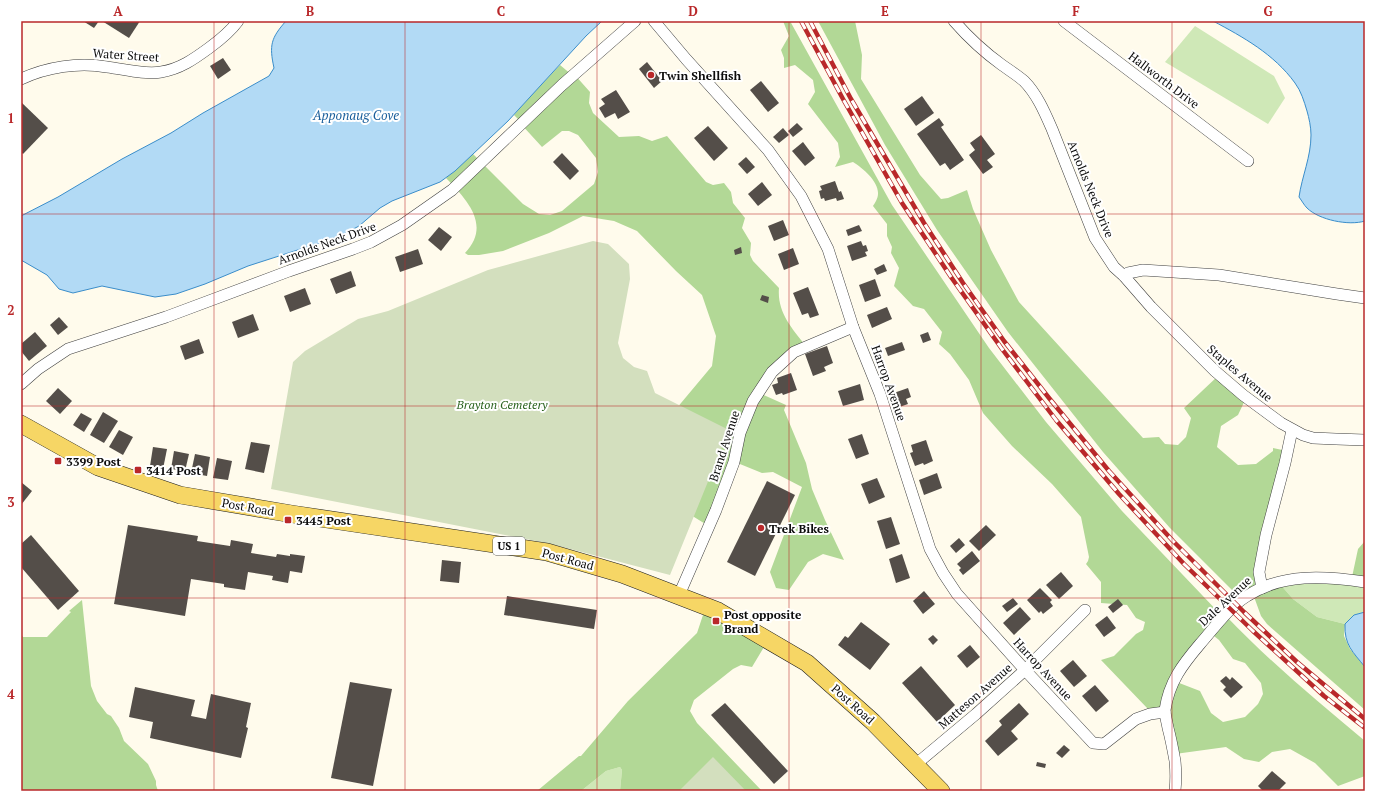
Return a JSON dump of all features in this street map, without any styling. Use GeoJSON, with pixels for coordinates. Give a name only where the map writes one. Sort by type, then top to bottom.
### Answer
{"type":"FeatureCollection","features":[{"type":"Feature","properties":{"kind":"main road","name":"Post Road"},"geometry":{"type":"LineString","coordinates":[[21,424],[98,467],[180,495],[292,514],[547,552],[622,574],[679,595],[718,611],[807,663],[873,722],[941,791]]}},
{"type":"Feature","properties":{"kind":"street","name":"Water Street"},"geometry":{"type":"LineString","coordinates":[[21,79],[40,72],[70,65],[104,66],[151,73],[172,70],[191,62],[220,40],[238,21]]}},
{"type":"Feature","properties":{"kind":"street","name":"Arnolds Neck Drive"},"geometry":{"type":"LineString","coordinates":[[21,384],[38,369],[68,349],[166,317],[353,249],[371,242],[402,225],[452,190],[562,85],[635,21]]}},
{"type":"Feature","properties":{"kind":"street","name":"Harrop Avenue"},"geometry":{"type":"LineString","coordinates":[[654,21],[768,150],[801,196],[828,249],[853,327],[880,394],[930,549],[957,594],[1024,670],[1093,743],[1104,744],[1136,719],[1150,714],[1165,712]]}},
{"type":"Feature","properties":{"kind":"street","name":"Arnolds Neck Drive"},"geometry":{"type":"LineString","coordinates":[[954,21],[984,50],[1025,82],[1032,92],[1052,128],[1095,238],[1114,267],[1124,276]]}},
{"type":"Feature","properties":{"kind":"street","name":"Hallworth Drive"},"geometry":{"type":"LineString","coordinates":[[1064,21],[1248,161]]}},
{"type":"Feature","properties":{"kind":"street"},"geometry":{"type":"LineString","coordinates":[[1124,276],[1128,273],[1143,270],[1220,275],[1365,298]]}},
{"type":"Feature","properties":{"kind":"street","name":"Staples Avenue"},"geometry":{"type":"LineString","coordinates":[[1124,276],[1151,307],[1215,371],[1243,395],[1292,430],[1313,438],[1365,440]]}},
{"type":"Feature","properties":{"kind":"street","name":"Brand Avenue"},"geometry":{"type":"LineString","coordinates":[[679,595],[716,510],[734,462],[740,433],[753,401],[772,372],[794,352],[853,327]]}},
{"type":"Feature","properties":{"kind":"street","name":"Dale Avenue"},"geometry":{"type":"LineString","coordinates":[[1165,712],[1172,684],[1185,662],[1224,616],[1246,596],[1262,588],[1259,572],[1266,535],[1292,430]]}},
{"type":"Feature","properties":{"kind":"street"},"geometry":{"type":"LineString","coordinates":[[1262,588],[1287,580],[1302,578],[1338,578],[1365,582]]}},
{"type":"Feature","properties":{"kind":"street","name":"Matteson Avenue"},"geometry":{"type":"LineString","coordinates":[[915,765],[976,714],[1024,670],[1085,610]]}},
{"type":"Feature","properties":{"kind":"street"},"geometry":{"type":"LineString","coordinates":[[1165,712],[1175,760],[1175,791]]}},
{"type":"Feature","properties":{"kind":"green space"},"geometry":{"type":"Polygon","coordinates":[[[783,21],[790,21],[892,205],[989,348],[1046,422],[1122,511],[1222,616],[1226,616],[1276,665],[1365,741],[1365,776],[1338,786],[1315,763],[1290,749],[1272,752],[1259,762],[1244,759],[1226,747],[1175,754],[1164,711],[1148,709],[1101,660],[1114,656],[1136,634],[1143,630],[1145,622],[1136,618],[1127,605],[1101,603],[1101,582],[1086,564],[1089,557],[1081,517],[1052,484],[1012,446],[983,413],[969,380],[950,354],[939,344],[942,332],[924,309],[913,306],[894,286],[899,268],[891,253],[892,247],[887,236],[887,224],[873,206],[878,196],[878,189],[866,172],[853,162],[835,167],[840,157],[838,143],[808,104],[815,92],[813,80],[795,65],[784,68],[784,58],[781,50],[789,36],[783,21]],[[1209,632],[1174,681],[1200,691],[1211,713],[1223,722],[1245,717],[1258,704],[1263,694],[1261,683],[1245,663],[1233,659],[1219,640],[1209,632]]]}},
{"type":"Feature","properties":{"kind":"green space"},"geometry":{"type":"Polygon","coordinates":[[[818,21],[855,21],[862,55],[861,79],[920,175],[941,199],[948,198],[967,190],[973,209],[991,250],[1019,302],[1143,438],[1159,437],[1165,444],[1178,445],[1186,437],[1191,418],[1184,408],[1219,375],[1247,396],[1238,415],[1221,426],[1217,447],[1238,465],[1256,464],[1273,451],[1273,448],[1287,451],[1264,537],[1262,586],[1279,583],[1293,599],[1317,617],[1345,624],[1344,636],[1350,649],[1365,667],[1365,710],[1267,624],[1261,616],[1253,594],[1242,599],[1232,590],[1170,528],[1103,452],[1008,332],[937,230],[885,145],[818,21]]]}},
{"type":"Feature","properties":{"kind":"green space"},"geometry":{"type":"Polygon","coordinates":[[[1195,26],[1274,76],[1285,98],[1268,124],[1165,62],[1195,26]]]}},
{"type":"Feature","properties":{"kind":"green space"},"geometry":{"type":"Polygon","coordinates":[[[560,65],[572,75],[574,74],[590,92],[589,103],[593,113],[619,137],[639,136],[652,141],[667,136],[706,182],[713,185],[724,183],[731,192],[733,203],[745,218],[742,228],[751,243],[750,255],[753,261],[779,288],[780,304],[786,319],[805,345],[759,393],[786,405],[784,410],[806,463],[812,489],[844,560],[823,554],[808,562],[789,590],[776,588],[770,572],[802,487],[773,472],[762,473],[735,462],[707,525],[686,512],[676,409],[712,366],[716,336],[702,295],[637,231],[614,221],[583,216],[549,233],[503,251],[479,255],[468,255],[465,253],[473,243],[476,232],[476,223],[468,204],[446,178],[473,154],[523,204],[539,214],[550,215],[562,211],[594,184],[598,172],[596,158],[578,135],[569,131],[562,131],[542,147],[514,115],[560,65]]]}},
{"type":"Feature","properties":{"kind":"green space","name":"Brayton Cemetery"},"geometry":{"type":"Polygon","coordinates":[[[593,241],[608,244],[629,264],[630,279],[618,343],[623,358],[634,367],[647,371],[655,393],[729,430],[670,575],[551,544],[271,489],[293,362],[305,351],[358,319],[388,311],[488,270],[593,241]]]}},
{"type":"Feature","properties":{"kind":"green space"},"geometry":{"type":"Polygon","coordinates":[[[1365,541],[1365,581],[1352,577],[1358,549],[1365,541]]]}},
{"type":"Feature","properties":{"kind":"green space"},"geometry":{"type":"Polygon","coordinates":[[[1365,581],[1365,612],[1354,615],[1345,624],[1317,617],[1293,599],[1279,583],[1365,581]]]}},
{"type":"Feature","properties":{"kind":"green space"},"geometry":{"type":"Polygon","coordinates":[[[82,600],[91,686],[97,701],[107,714],[111,716],[119,728],[124,741],[148,764],[156,781],[158,791],[21,791],[21,634],[23,637],[47,637],[71,612],[69,611],[82,600]]]}},
{"type":"Feature","properties":{"kind":"green space"},"geometry":{"type":"Polygon","coordinates":[[[706,606],[767,642],[752,667],[741,665],[733,669],[694,700],[690,711],[697,723],[762,791],[620,791],[622,770],[620,767],[606,771],[581,791],[537,791],[579,756],[581,756],[628,701],[697,633],[706,606]]]}},
{"type":"Feature","properties":{"kind":"green space"},"geometry":{"type":"Polygon","coordinates":[[[713,757],[746,791],[679,791],[713,757]]]}},
{"type":"Feature","properties":{"kind":"green space"},"geometry":{"type":"Polygon","coordinates":[[[620,767],[622,770],[620,791],[581,791],[606,771],[620,767]]]}},
{"type":"Feature","properties":{"kind":"water","name":"Apponaug Cove"},"geometry":{"type":"Polygon","coordinates":[[[286,21],[602,21],[586,36],[508,121],[455,171],[440,182],[392,201],[380,208],[359,226],[338,237],[248,266],[176,294],[155,297],[102,286],[73,293],[59,289],[47,275],[21,260],[21,216],[58,197],[269,76],[274,68],[272,42],[277,32],[286,21]]]}},
{"type":"Feature","properties":{"kind":"water"},"geometry":{"type":"Polygon","coordinates":[[[1213,21],[1365,21],[1365,221],[1351,223],[1326,219],[1312,212],[1305,206],[1299,197],[1310,151],[1311,132],[1307,111],[1299,89],[1278,63],[1268,55],[1236,33],[1213,21]]]}},
{"type":"Feature","properties":{"kind":"water"},"geometry":{"type":"Polygon","coordinates":[[[1365,612],[1365,667],[1350,648],[1346,637],[1345,624],[1354,615],[1365,612]]]}},
{"type":"Feature","properties":{"kind":"building"},"geometry":{"type":"Polygon","coordinates":[[[83,21],[99,21],[94,28],[83,21]]]}},
{"type":"Feature","properties":{"kind":"building"},"geometry":{"type":"Polygon","coordinates":[[[102,21],[140,21],[129,38],[102,21]]]}},
{"type":"Feature","properties":{"kind":"building"},"geometry":{"type":"Polygon","coordinates":[[[223,58],[231,70],[218,79],[210,66],[223,58]]]}},
{"type":"Feature","properties":{"kind":"building","name":"Twin Shellfish"},"geometry":{"type":"Polygon","coordinates":[[[647,62],[662,81],[654,88],[639,69],[647,62]]]}},
{"type":"Feature","properties":{"kind":"building"},"geometry":{"type":"Polygon","coordinates":[[[761,81],[779,103],[768,112],[750,90],[761,81]]]}},
{"type":"Feature","properties":{"kind":"building"},"geometry":{"type":"Polygon","coordinates":[[[616,90],[630,112],[618,119],[615,113],[605,118],[599,108],[605,104],[601,99],[616,90]]]}},
{"type":"Feature","properties":{"kind":"building"},"geometry":{"type":"Polygon","coordinates":[[[922,96],[934,113],[916,126],[904,109],[922,96]]]}},
{"type":"Feature","properties":{"kind":"building"},"geometry":{"type":"Polygon","coordinates":[[[21,102],[48,128],[23,154],[21,152],[21,102]]]}},
{"type":"Feature","properties":{"kind":"building"},"geometry":{"type":"Polygon","coordinates":[[[939,118],[944,125],[941,127],[964,160],[950,170],[945,163],[940,166],[917,134],[939,118]]]}},
{"type":"Feature","properties":{"kind":"building"},"geometry":{"type":"Polygon","coordinates":[[[797,123],[803,129],[793,137],[788,131],[797,123]]]}},
{"type":"Feature","properties":{"kind":"building"},"geometry":{"type":"Polygon","coordinates":[[[708,126],[728,148],[714,161],[694,138],[708,126]]]}},
{"type":"Feature","properties":{"kind":"building"},"geometry":{"type":"Polygon","coordinates":[[[783,128],[789,135],[779,143],[773,137],[783,128]]]}},
{"type":"Feature","properties":{"kind":"building"},"geometry":{"type":"Polygon","coordinates":[[[981,135],[995,154],[987,160],[993,167],[983,174],[969,155],[975,150],[970,143],[981,135]]]}},
{"type":"Feature","properties":{"kind":"building"},"geometry":{"type":"Polygon","coordinates":[[[803,142],[815,158],[805,166],[792,151],[803,142]]]}},
{"type":"Feature","properties":{"kind":"building"},"geometry":{"type":"Polygon","coordinates":[[[562,153],[579,171],[570,180],[553,162],[562,153]]]}},
{"type":"Feature","properties":{"kind":"building"},"geometry":{"type":"Polygon","coordinates":[[[746,157],[755,167],[747,174],[738,164],[746,157]]]}},
{"type":"Feature","properties":{"kind":"building"},"geometry":{"type":"Polygon","coordinates":[[[835,181],[839,192],[841,191],[844,199],[837,201],[836,198],[825,201],[824,198],[821,199],[819,191],[822,190],[820,186],[835,181]]]}},
{"type":"Feature","properties":{"kind":"building"},"geometry":{"type":"Polygon","coordinates":[[[762,182],[772,195],[758,206],[748,194],[762,182]]]}},
{"type":"Feature","properties":{"kind":"building"},"geometry":{"type":"Polygon","coordinates":[[[783,220],[789,235],[774,241],[768,226],[783,220]]]}},
{"type":"Feature","properties":{"kind":"building"},"geometry":{"type":"Polygon","coordinates":[[[859,225],[862,231],[848,236],[846,230],[859,225]]]}},
{"type":"Feature","properties":{"kind":"building"},"geometry":{"type":"Polygon","coordinates":[[[439,227],[452,237],[441,251],[428,240],[439,227]]]}},
{"type":"Feature","properties":{"kind":"building"},"geometry":{"type":"Polygon","coordinates":[[[861,241],[863,246],[866,245],[868,251],[865,252],[867,256],[852,261],[847,246],[861,241]]]}},
{"type":"Feature","properties":{"kind":"building"},"geometry":{"type":"Polygon","coordinates":[[[741,247],[742,253],[735,255],[734,250],[741,247]]]}},
{"type":"Feature","properties":{"kind":"building"},"geometry":{"type":"Polygon","coordinates":[[[793,248],[799,264],[784,270],[778,254],[793,248]]]}},
{"type":"Feature","properties":{"kind":"building"},"geometry":{"type":"Polygon","coordinates":[[[418,249],[423,264],[400,272],[395,257],[418,249]]]}},
{"type":"Feature","properties":{"kind":"building"},"geometry":{"type":"Polygon","coordinates":[[[884,264],[887,271],[877,275],[874,269],[884,264]]]}},
{"type":"Feature","properties":{"kind":"building"},"geometry":{"type":"Polygon","coordinates":[[[351,271],[356,286],[336,294],[330,279],[351,271]]]}},
{"type":"Feature","properties":{"kind":"building"},"geometry":{"type":"Polygon","coordinates":[[[875,279],[881,296],[865,302],[859,285],[875,279]]]}},
{"type":"Feature","properties":{"kind":"building"},"geometry":{"type":"Polygon","coordinates":[[[808,287],[819,315],[810,318],[808,313],[802,315],[793,293],[808,287]]]}},
{"type":"Feature","properties":{"kind":"building"},"geometry":{"type":"Polygon","coordinates":[[[305,288],[311,304],[290,312],[284,296],[305,288]]]}},
{"type":"Feature","properties":{"kind":"building"},"geometry":{"type":"Polygon","coordinates":[[[762,295],[769,297],[768,303],[760,300],[762,295]]]}},
{"type":"Feature","properties":{"kind":"building"},"geometry":{"type":"Polygon","coordinates":[[[887,307],[892,319],[872,328],[867,315],[887,307]]]}},
{"type":"Feature","properties":{"kind":"building"},"geometry":{"type":"Polygon","coordinates":[[[253,314],[259,330],[238,338],[232,322],[253,314]]]}},
{"type":"Feature","properties":{"kind":"building"},"geometry":{"type":"Polygon","coordinates":[[[59,317],[68,327],[58,335],[50,325],[59,317]]]}},
{"type":"Feature","properties":{"kind":"building"},"geometry":{"type":"Polygon","coordinates":[[[35,332],[47,346],[29,361],[21,351],[21,344],[35,332]]]}},
{"type":"Feature","properties":{"kind":"building"},"geometry":{"type":"Polygon","coordinates":[[[928,332],[931,340],[923,343],[920,335],[928,332]]]}},
{"type":"Feature","properties":{"kind":"building"},"geometry":{"type":"Polygon","coordinates":[[[199,339],[204,353],[185,360],[180,346],[199,339]]]}},
{"type":"Feature","properties":{"kind":"building"},"geometry":{"type":"Polygon","coordinates":[[[902,342],[905,350],[888,356],[885,348],[902,342]]]}},
{"type":"Feature","properties":{"kind":"building"},"geometry":{"type":"Polygon","coordinates":[[[827,346],[833,363],[824,367],[826,371],[813,376],[805,354],[827,346]]]}},
{"type":"Feature","properties":{"kind":"building"},"geometry":{"type":"Polygon","coordinates":[[[791,373],[797,390],[783,395],[782,393],[776,395],[772,385],[778,383],[777,378],[791,373]]]}},
{"type":"Feature","properties":{"kind":"building"},"geometry":{"type":"Polygon","coordinates":[[[860,384],[864,400],[843,406],[838,391],[860,384]]]}},
{"type":"Feature","properties":{"kind":"building"},"geometry":{"type":"Polygon","coordinates":[[[58,388],[72,401],[60,414],[46,401],[58,388]]]}},
{"type":"Feature","properties":{"kind":"building"},"geometry":{"type":"Polygon","coordinates":[[[908,388],[911,397],[906,399],[908,404],[894,409],[888,395],[908,388]]]}},
{"type":"Feature","properties":{"kind":"building"},"geometry":{"type":"Polygon","coordinates":[[[103,412],[118,421],[104,443],[90,435],[103,412]]]}},
{"type":"Feature","properties":{"kind":"building"},"geometry":{"type":"Polygon","coordinates":[[[81,413],[92,419],[84,432],[73,425],[81,413]]]}},
{"type":"Feature","properties":{"kind":"building"},"geometry":{"type":"Polygon","coordinates":[[[119,430],[133,437],[123,455],[109,447],[119,430]]]}},
{"type":"Feature","properties":{"kind":"building"},"geometry":{"type":"Polygon","coordinates":[[[862,434],[869,454],[856,459],[848,439],[862,434]]]}},
{"type":"Feature","properties":{"kind":"building"},"geometry":{"type":"Polygon","coordinates":[[[926,440],[933,461],[924,465],[923,463],[915,466],[910,453],[913,452],[911,445],[926,440]]]}},
{"type":"Feature","properties":{"kind":"building"},"geometry":{"type":"Polygon","coordinates":[[[251,442],[270,445],[264,473],[245,469],[251,442]]]}},
{"type":"Feature","properties":{"kind":"building"},"geometry":{"type":"Polygon","coordinates":[[[153,447],[167,449],[163,469],[150,466],[153,447]]]}},
{"type":"Feature","properties":{"kind":"building"},"geometry":{"type":"Polygon","coordinates":[[[174,451],[189,454],[185,471],[171,469],[174,451]]]}},
{"type":"Feature","properties":{"kind":"building"},"geometry":{"type":"Polygon","coordinates":[[[195,454],[210,457],[207,476],[191,473],[195,454]]]}},
{"type":"Feature","properties":{"kind":"building"},"geometry":{"type":"Polygon","coordinates":[[[217,458],[232,461],[228,480],[213,478],[217,458]]]}},
{"type":"Feature","properties":{"kind":"building"},"geometry":{"type":"Polygon","coordinates":[[[937,473],[942,488],[924,495],[919,480],[937,473]]]}},
{"type":"Feature","properties":{"kind":"building"},"geometry":{"type":"Polygon","coordinates":[[[877,478],[885,497],[869,504],[861,484],[877,478]]]}},
{"type":"Feature","properties":{"kind":"building","name":"Trek Bikes"},"geometry":{"type":"Polygon","coordinates":[[[767,481],[795,495],[755,576],[727,562],[767,481]]]}},
{"type":"Feature","properties":{"kind":"building"},"geometry":{"type":"Polygon","coordinates":[[[21,482],[32,491],[21,505],[21,482]]]}},
{"type":"Feature","properties":{"kind":"building"},"geometry":{"type":"Polygon","coordinates":[[[891,517],[900,544],[886,549],[877,521],[891,517]]]}},
{"type":"Feature","properties":{"kind":"building"},"geometry":{"type":"Polygon","coordinates":[[[128,525],[198,536],[197,541],[230,546],[231,540],[253,544],[251,553],[276,557],[277,554],[305,556],[302,573],[290,571],[288,583],[272,580],[273,576],[248,572],[245,590],[224,587],[224,584],[191,579],[185,616],[114,604],[128,525]]]}},
{"type":"Feature","properties":{"kind":"building"},"geometry":{"type":"Polygon","coordinates":[[[986,525],[996,535],[979,551],[969,541],[986,525]]]}},
{"type":"Feature","properties":{"kind":"building"},"geometry":{"type":"Polygon","coordinates":[[[31,535],[79,591],[58,610],[21,567],[21,544],[31,535]]]}},
{"type":"Feature","properties":{"kind":"building"},"geometry":{"type":"Polygon","coordinates":[[[959,538],[965,545],[956,553],[950,546],[959,538]]]}},
{"type":"Feature","properties":{"kind":"building"},"geometry":{"type":"Polygon","coordinates":[[[972,551],[980,561],[963,575],[959,570],[961,568],[957,564],[972,551]]]}},
{"type":"Feature","properties":{"kind":"building"},"geometry":{"type":"Polygon","coordinates":[[[902,554],[910,578],[896,583],[889,559],[902,554]]]}},
{"type":"Feature","properties":{"kind":"building"},"geometry":{"type":"Polygon","coordinates":[[[442,560],[461,562],[459,583],[440,581],[442,560]]]}},
{"type":"Feature","properties":{"kind":"building"},"geometry":{"type":"Polygon","coordinates":[[[1061,572],[1073,586],[1059,599],[1046,585],[1061,572]]]}},
{"type":"Feature","properties":{"kind":"building"},"geometry":{"type":"Polygon","coordinates":[[[1040,588],[1052,600],[1050,602],[1053,606],[1043,614],[1041,611],[1039,613],[1027,600],[1040,588]]]}},
{"type":"Feature","properties":{"kind":"building"},"geometry":{"type":"Polygon","coordinates":[[[924,591],[935,604],[923,614],[913,601],[924,591]]]}},
{"type":"Feature","properties":{"kind":"building"},"geometry":{"type":"Polygon","coordinates":[[[507,596],[597,610],[594,629],[504,615],[507,596]]]}},
{"type":"Feature","properties":{"kind":"building"},"geometry":{"type":"Polygon","coordinates":[[[1013,598],[1018,604],[1007,612],[1002,606],[1013,598]]]}},
{"type":"Feature","properties":{"kind":"building"},"geometry":{"type":"Polygon","coordinates":[[[1118,599],[1123,605],[1113,613],[1108,607],[1118,599]]]}},
{"type":"Feature","properties":{"kind":"building"},"geometry":{"type":"Polygon","coordinates":[[[1020,607],[1031,619],[1014,635],[1003,623],[1020,607]]]}},
{"type":"Feature","properties":{"kind":"building"},"geometry":{"type":"Polygon","coordinates":[[[1107,616],[1116,628],[1104,637],[1095,625],[1107,616]]]}},
{"type":"Feature","properties":{"kind":"building"},"geometry":{"type":"Polygon","coordinates":[[[861,622],[890,644],[870,670],[838,645],[845,636],[848,638],[861,622]]]}},
{"type":"Feature","properties":{"kind":"building"},"geometry":{"type":"Polygon","coordinates":[[[933,635],[938,640],[933,645],[928,639],[933,635]]]}},
{"type":"Feature","properties":{"kind":"building"},"geometry":{"type":"Polygon","coordinates":[[[970,645],[980,657],[967,668],[957,656],[970,645]]]}},
{"type":"Feature","properties":{"kind":"building"},"geometry":{"type":"Polygon","coordinates":[[[1073,660],[1087,676],[1074,687],[1060,671],[1073,660]]]}},
{"type":"Feature","properties":{"kind":"building"},"geometry":{"type":"Polygon","coordinates":[[[921,666],[955,705],[937,722],[902,683],[921,666]]]}},
{"type":"Feature","properties":{"kind":"building"},"geometry":{"type":"Polygon","coordinates":[[[1226,676],[1230,680],[1232,677],[1243,687],[1231,698],[1223,690],[1226,687],[1220,681],[1226,676]]]}},
{"type":"Feature","properties":{"kind":"building"},"geometry":{"type":"Polygon","coordinates":[[[350,682],[392,689],[373,786],[331,778],[350,682]]]}},
{"type":"Feature","properties":{"kind":"building"},"geometry":{"type":"Polygon","coordinates":[[[1095,685],[1109,701],[1096,712],[1082,696],[1095,685]]]}},
{"type":"Feature","properties":{"kind":"building"},"geometry":{"type":"Polygon","coordinates":[[[135,687],[195,700],[191,716],[206,719],[211,694],[251,703],[246,727],[248,728],[241,758],[150,738],[153,722],[129,717],[135,687]]]}},
{"type":"Feature","properties":{"kind":"building"},"geometry":{"type":"Polygon","coordinates":[[[725,703],[788,771],[774,784],[711,715],[725,703]]]}},
{"type":"Feature","properties":{"kind":"building"},"geometry":{"type":"Polygon","coordinates":[[[1019,703],[1029,714],[1011,731],[1018,739],[998,756],[985,741],[1002,725],[999,721],[1019,703]]]}},
{"type":"Feature","properties":{"kind":"building"},"geometry":{"type":"Polygon","coordinates":[[[1064,745],[1070,750],[1062,758],[1056,753],[1064,745]]]}},
{"type":"Feature","properties":{"kind":"building"},"geometry":{"type":"Polygon","coordinates":[[[1037,762],[1046,764],[1045,768],[1036,766],[1037,762]]]}},
{"type":"Feature","properties":{"kind":"building"},"geometry":{"type":"Polygon","coordinates":[[[1272,771],[1286,783],[1278,791],[1263,791],[1258,786],[1272,771]]]}},
{"type":"Feature","properties":{"kind":"railway"},"geometry":{"type":"LineString","coordinates":[[801,21],[902,203],[951,277],[1002,349],[1056,420],[1119,494],[1184,564],[1253,631],[1324,696],[1365,728]]}},
{"type":"Feature","properties":{"kind":"railway"},"geometry":{"type":"LineString","coordinates":[[810,21],[851,99],[924,223],[963,283],[1004,341],[1049,398],[1109,471],[1173,541],[1244,612],[1297,662],[1365,719]]}},
{"type":"Feature","properties":{"kind":"place","name":"Twin Shellfish"},"geometry":{"type":"Point","coordinates":[651,75]}},
{"type":"Feature","properties":{"kind":"place","name":"3399 Post"},"geometry":{"type":"Point","coordinates":[58,461]}},
{"type":"Feature","properties":{"kind":"place","name":"3414 Post"},"geometry":{"type":"Point","coordinates":[138,470]}},
{"type":"Feature","properties":{"kind":"place","name":"3445 Post"},"geometry":{"type":"Point","coordinates":[288,520]}},
{"type":"Feature","properties":{"kind":"place","name":"Trek Bikes"},"geometry":{"type":"Point","coordinates":[761,528]}},
{"type":"Feature","properties":{"kind":"place","name":"Post opposite Brand"},"geometry":{"type":"Point","coordinates":[716,621]}}]}
